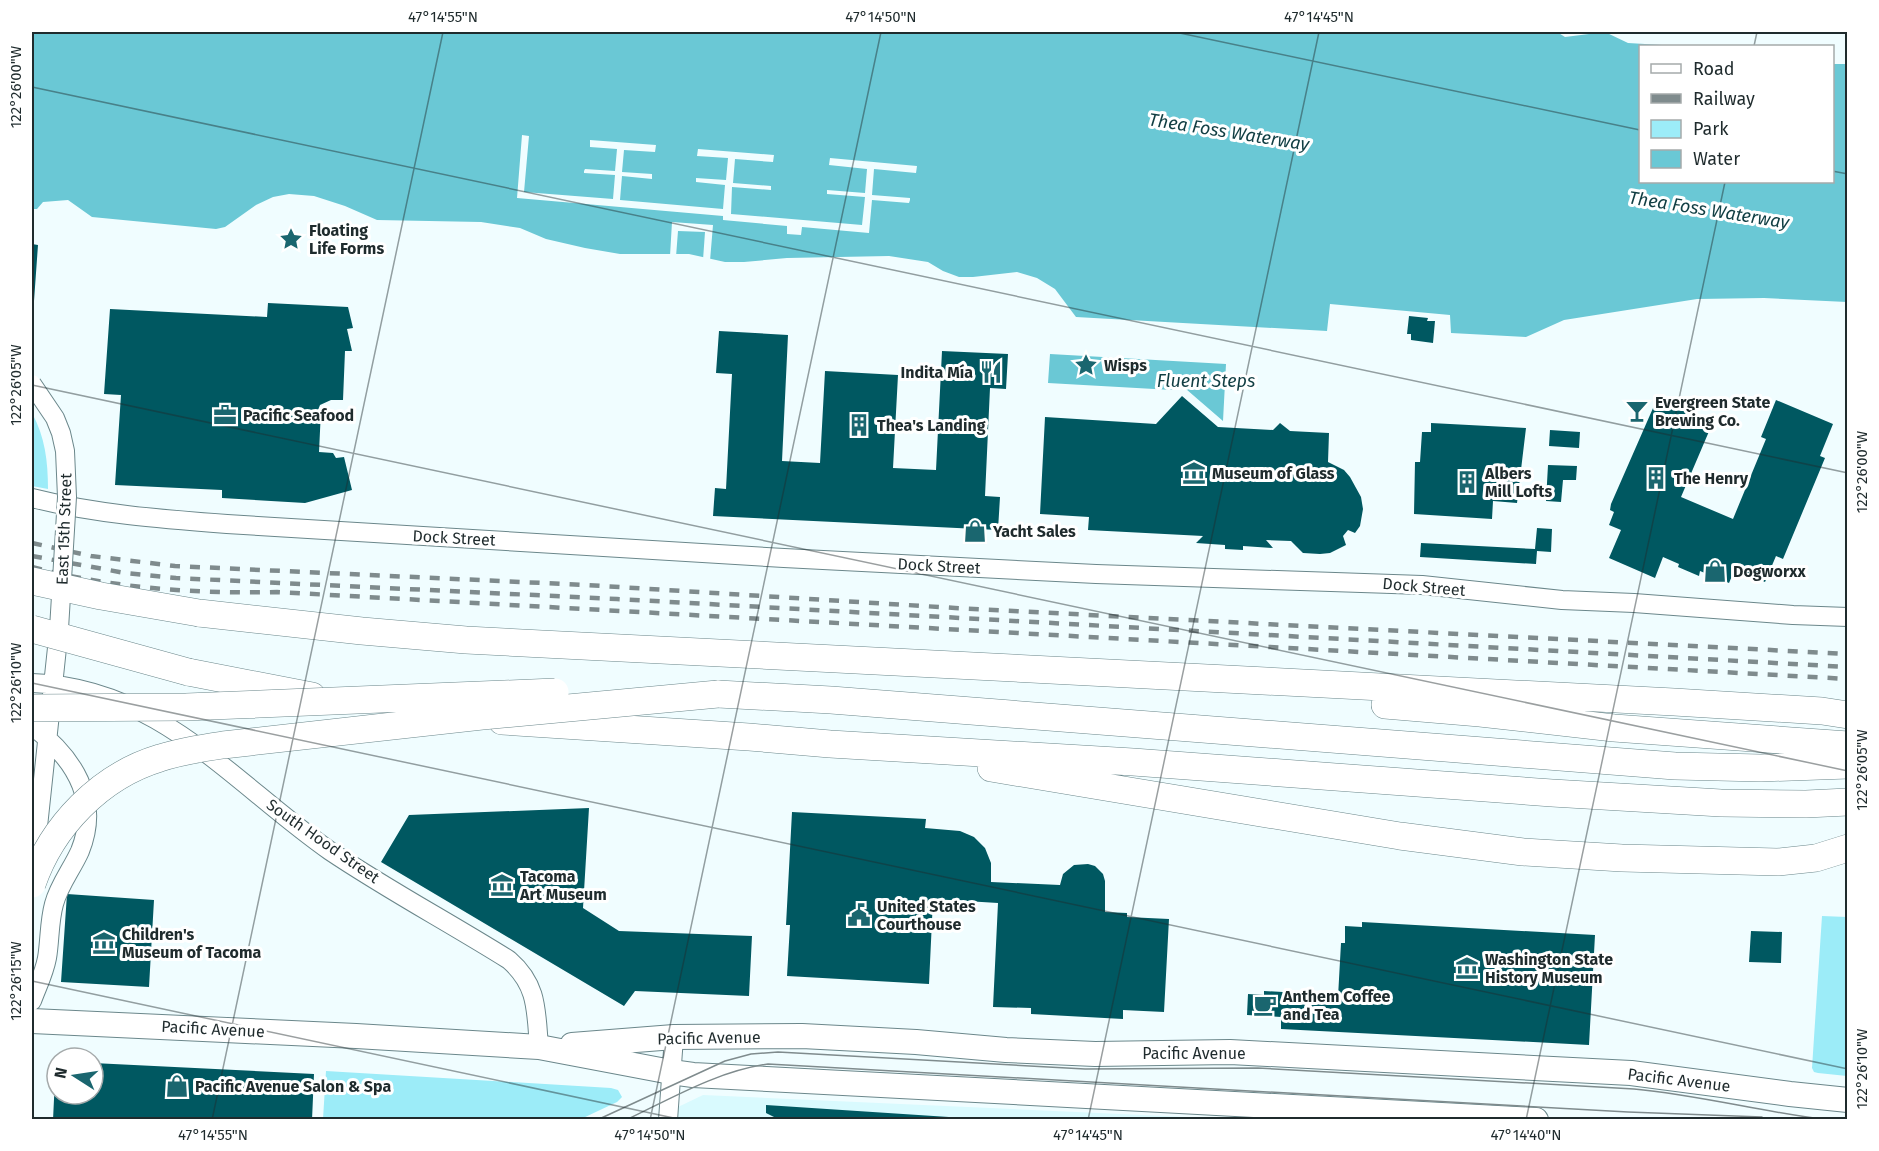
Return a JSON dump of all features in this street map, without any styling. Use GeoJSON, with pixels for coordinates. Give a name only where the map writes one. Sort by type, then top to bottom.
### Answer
{"type":"FeatureCollection","features":[{"type":"Feature","properties":{"kind":"highway"},"geometry":{"type":"LineString","coordinates":[[32,581],[101,596],[200,613],[466,640],[1839,711]]}},
{"type":"Feature","properties":{"kind":"highway"},"geometry":{"type":"LineString","coordinates":[[32,628],[188,672]]}},
{"type":"Feature","properties":{"kind":"highway"},"geometry":{"type":"LineString","coordinates":[[32,640],[292,693],[477,719],[1710,803],[1848,802]]}},
{"type":"Feature","properties":{"kind":"highway"},"geometry":{"type":"LineString","coordinates":[[932,665],[1480,713],[1614,728],[1848,745]]}},
{"type":"Feature","properties":{"kind":"highway"},"geometry":{"type":"LineString","coordinates":[[32,708],[186,707],[560,692],[718,694],[831,700],[1675,766],[1761,768],[1848,765]]}},
{"type":"Feature","properties":{"kind":"highway"},"geometry":{"type":"LineString","coordinates":[[32,884],[45,852],[74,813],[119,776],[158,758],[184,751],[224,745],[718,694]]}},
{"type":"Feature","properties":{"kind":"highway"},"geometry":{"type":"LineString","coordinates":[[830,744],[1465,846],[1554,855],[1778,862],[1842,853]]}},
{"type":"Feature","properties":{"kind":"main road","name":"Pacific Avenue"},"geometry":{"type":"LineString","coordinates":[[32,1021],[539,1047],[672,1072],[1536,1119]]}},
{"type":"Feature","properties":{"kind":"main road","name":"Pacific Avenue"},"geometry":{"type":"LineString","coordinates":[[539,1047],[674,1036],[802,1036],[1095,1054],[1230,1052],[1336,1056],[1631,1073],[1848,1100]]}},
{"type":"Feature","properties":{"kind":"street","name":"East 15th Street"},"geometry":{"type":"LineString","coordinates":[[32,384],[55,418],[62,433],[66,451],[67,497],[59,629],[37,836],[32,847]]}},
{"type":"Feature","properties":{"kind":"street","name":"Dock Street"},"geometry":{"type":"LineString","coordinates":[[32,498],[148,518],[227,524],[1096,574],[1422,585],[1562,600],[1848,617]]}},
{"type":"Feature","properties":{"kind":"street","name":"South Hood Street"},"geometry":{"type":"LineString","coordinates":[[32,683],[53,683],[109,697],[141,710],[171,727],[331,851],[509,960],[524,976],[533,994],[539,1047]]}},
{"type":"Feature","properties":{"kind":"street"},"geometry":{"type":"LineString","coordinates":[[32,694],[53,683]]}},
{"type":"Feature","properties":{"kind":"street"},"geometry":{"type":"LineString","coordinates":[[32,726],[47,738],[72,766],[82,785],[88,819],[81,849],[58,891],[53,907],[46,962],[32,1001]]}},
{"type":"Feature","properties":{"kind":"street"},"geometry":{"type":"LineString","coordinates":[[668,1119],[674,1036]]}},
{"type":"Feature","properties":{"kind":"shaded area"},"geometry":{"type":"Polygon","coordinates":[[[703,1095],[1230,1119],[651,1120],[703,1095]]]}},
{"type":"Feature","properties":{"kind":"green space"},"geometry":{"type":"Polygon","coordinates":[[[32,413],[45,449],[48,489],[32,486],[32,413]]]}},
{"type":"Feature","properties":{"kind":"green space"},"geometry":{"type":"Polygon","coordinates":[[[1822,916],[1847,917],[1847,1076],[1818,1073],[1812,1068],[1822,916]]]}},
{"type":"Feature","properties":{"kind":"green space"},"geometry":{"type":"Polygon","coordinates":[[[326,1071],[611,1088],[618,1090],[622,1097],[617,1102],[581,1119],[323,1119],[326,1071]]]}},
{"type":"Feature","properties":{"kind":"water","name":"Thea Foss Waterway"},"geometry":{"type":"Polygon","coordinates":[[[32,32],[1557,32],[1565,37],[1605,32],[1628,43],[1662,45],[1639,45],[1639,183],[1834,183],[1834,64],[1847,64],[1847,302],[1764,298],[1697,299],[1564,320],[1526,337],[1451,333],[1450,315],[1330,304],[1327,331],[1076,317],[1055,289],[1037,278],[1017,272],[959,277],[928,262],[889,256],[725,262],[689,254],[620,254],[546,239],[520,228],[481,222],[377,220],[314,196],[289,194],[273,197],[256,205],[225,227],[216,229],[92,217],[68,200],[43,202],[37,209],[32,209],[32,32]]]}},
{"type":"Feature","properties":{"kind":"water","name":"Fluent Steps"},"geometry":{"type":"Polygon","coordinates":[[[1050,354],[1226,364],[1223,421],[1179,383],[1172,390],[1048,383],[1050,354]]]}},
{"type":"Feature","properties":{"kind":"pier"},"geometry":{"type":"Polygon","coordinates":[[[522,135],[529,136],[524,192],[613,199],[615,175],[584,173],[584,171],[585,169],[615,171],[617,149],[590,147],[590,140],[656,145],[655,152],[624,150],[622,172],[652,174],[652,179],[622,176],[620,200],[723,209],[725,185],[696,182],[696,178],[726,180],[728,158],[697,156],[698,149],[774,155],[773,162],[735,159],[733,183],[771,186],[771,190],[732,187],[731,214],[862,225],[865,197],[827,194],[827,190],[865,193],[867,169],[829,165],[830,158],[917,166],[916,173],[874,169],[872,195],[910,198],[910,200],[909,203],[872,200],[869,233],[802,227],[801,235],[787,234],[787,226],[723,220],[723,216],[517,198],[522,135]]]}},
{"type":"Feature","properties":{"kind":"pier"},"geometry":{"type":"Polygon","coordinates":[[[672,222],[713,225],[710,261],[703,260],[705,232],[678,231],[676,257],[670,256],[672,222]]]}},
{"type":"Feature","properties":{"kind":"building"},"geometry":{"type":"Polygon","coordinates":[[[32,244],[38,245],[33,315],[32,315],[32,244]]]}},
{"type":"Feature","properties":{"kind":"building"},"geometry":{"type":"Polygon","coordinates":[[[268,303],[348,307],[353,328],[347,329],[352,351],[345,351],[343,400],[331,400],[320,405],[318,410],[321,410],[319,452],[333,453],[336,458],[344,457],[352,490],[305,503],[222,498],[222,490],[115,485],[121,395],[104,394],[110,309],[267,317],[268,303]]]}},
{"type":"Feature","properties":{"kind":"building"},"geometry":{"type":"Polygon","coordinates":[[[1409,316],[1435,321],[1433,343],[1411,340],[1411,334],[1407,334],[1409,316]]]}},
{"type":"Feature","properties":{"kind":"building","name":"Thea's Landing"},"geometry":{"type":"Polygon","coordinates":[[[719,331],[788,335],[782,461],[820,463],[825,371],[898,375],[893,468],[936,470],[942,351],[1008,354],[1006,389],[990,388],[985,496],[1000,497],[998,530],[713,516],[715,488],[726,489],[732,374],[716,373],[719,331]]]}},
{"type":"Feature","properties":{"kind":"building","name":"Museum of Glass"},"geometry":{"type":"Polygon","coordinates":[[[1182,396],[1218,427],[1273,430],[1280,423],[1290,431],[1329,433],[1328,462],[1344,470],[1350,477],[1361,497],[1363,509],[1360,526],[1355,533],[1348,530],[1343,536],[1346,545],[1330,553],[1320,554],[1303,553],[1291,541],[1266,540],[1273,548],[1243,546],[1243,550],[1225,549],[1225,545],[1196,543],[1203,536],[1088,530],[1089,517],[1040,514],[1045,417],[1156,424],[1182,396]]]}},
{"type":"Feature","properties":{"kind":"building","name":"The Henry"},"geometry":{"type":"Polygon","coordinates":[[[1657,399],[1713,422],[1681,497],[1733,519],[1766,439],[1761,437],[1776,400],[1833,424],[1820,456],[1825,458],[1783,559],[1776,556],[1765,582],[1735,569],[1729,583],[1700,571],[1699,576],[1678,567],[1679,564],[1663,557],[1655,578],[1609,558],[1621,530],[1609,525],[1614,512],[1610,510],[1611,504],[1657,399]]]}},
{"type":"Feature","properties":{"kind":"building","name":"Albers Mill Lofts"},"geometry":{"type":"Polygon","coordinates":[[[1431,423],[1526,428],[1517,503],[1493,501],[1492,519],[1414,514],[1415,462],[1420,462],[1422,432],[1431,432],[1431,423]]]}},
{"type":"Feature","properties":{"kind":"building"},"geometry":{"type":"Polygon","coordinates":[[[1550,430],[1580,432],[1579,448],[1549,446],[1550,430]]]}},
{"type":"Feature","properties":{"kind":"building"},"geometry":{"type":"Polygon","coordinates":[[[1548,465],[1577,466],[1576,480],[1563,480],[1561,502],[1546,501],[1548,465]]]}},
{"type":"Feature","properties":{"kind":"building"},"geometry":{"type":"Polygon","coordinates":[[[1537,528],[1552,529],[1551,552],[1537,551],[1536,564],[1420,557],[1421,543],[1535,549],[1537,528]]]}},
{"type":"Feature","properties":{"kind":"building","name":"Tacoma Art Museum"},"geometry":{"type":"Polygon","coordinates":[[[589,808],[583,908],[619,931],[752,936],[749,996],[635,991],[624,1006],[381,862],[409,815],[589,808]]]}},
{"type":"Feature","properties":{"kind":"building","name":"United States Courthouse"},"geometry":{"type":"Polygon","coordinates":[[[792,812],[926,819],[925,828],[960,831],[974,837],[985,848],[991,863],[991,882],[1060,885],[1063,874],[1074,865],[1095,866],[1103,874],[1105,881],[1105,912],[1127,913],[1127,917],[1169,919],[1164,1012],[1123,1010],[1123,1019],[1031,1014],[1031,1008],[993,1007],[998,903],[933,899],[929,984],[787,976],[790,925],[786,925],[792,812]]]}},
{"type":"Feature","properties":{"kind":"building"},"geometry":{"type":"Polygon","coordinates":[[[67,894],[154,900],[149,987],[61,982],[67,894]]]}},
{"type":"Feature","properties":{"kind":"building","name":"Washington State History Museum"},"geometry":{"type":"Polygon","coordinates":[[[1362,922],[1595,935],[1589,1045],[1281,1029],[1281,1017],[1247,1015],[1248,994],[1264,995],[1264,991],[1338,997],[1341,943],[1345,943],[1345,926],[1362,927],[1362,922]]]}},
{"type":"Feature","properties":{"kind":"building"},"geometry":{"type":"Polygon","coordinates":[[[1751,931],[1782,932],[1781,963],[1749,962],[1751,931]]]}},
{"type":"Feature","properties":{"kind":"building"},"geometry":{"type":"Polygon","coordinates":[[[105,1064],[314,1074],[312,1120],[53,1120],[54,1106],[105,1106],[105,1064]]]}},
{"type":"Feature","properties":{"kind":"building"},"geometry":{"type":"Polygon","coordinates":[[[766,1105],[964,1118],[964,1120],[780,1120],[766,1113],[766,1105]]]}},
{"type":"Feature","properties":{"kind":"tram line"},"geometry":{"type":"LineString","coordinates":[[597,1120],[725,1061],[751,1054],[778,1052],[1085,1069],[1258,1068],[1634,1089],[1683,1095],[1828,1120]]}},
{"type":"Feature","properties":{"kind":"tram line"},"geometry":{"type":"LineString","coordinates":[[626,1120],[713,1079],[768,1064],[1628,1112],[1762,1117]]}},
{"type":"Feature","properties":{"kind":"railway"},"geometry":{"type":"LineString","coordinates":[[32,543],[91,556],[175,566],[586,585],[955,608],[1848,654]]}},
{"type":"Feature","properties":{"kind":"railway"},"geometry":{"type":"LineString","coordinates":[[32,556],[125,573],[176,578],[617,599],[1848,667]]}},
{"type":"Feature","properties":{"kind":"railway"},"geometry":{"type":"LineString","coordinates":[[32,567],[123,585],[184,591],[277,592],[1848,679]]}},
{"type":"Feature","properties":{"kind":"place","name":"Floating Life Forms"},"geometry":{"type":"Point","coordinates":[291,239]}},
{"type":"Feature","properties":{"kind":"place","name":"Wisps"},"geometry":{"type":"Point","coordinates":[1086,365]}},
{"type":"Feature","properties":{"kind":"place","name":"Indita Mía"},"geometry":{"type":"Point","coordinates":[991,372]}},
{"type":"Feature","properties":{"kind":"place","name":"Evergreen State Brewing Co."},"geometry":{"type":"Point","coordinates":[1637,411]}},
{"type":"Feature","properties":{"kind":"place","name":"Pacific Seafood"},"geometry":{"type":"Point","coordinates":[225,415]}},
{"type":"Feature","properties":{"kind":"place","name":"Thea's Landing"},"geometry":{"type":"Point","coordinates":[859,425]}},
{"type":"Feature","properties":{"kind":"place","name":"Museum of Glass"},"geometry":{"type":"Point","coordinates":[1194,473]}},
{"type":"Feature","properties":{"kind":"place","name":"The Henry"},"geometry":{"type":"Point","coordinates":[1656,478]}},
{"type":"Feature","properties":{"kind":"place","name":"Albers Mill Lofts"},"geometry":{"type":"Point","coordinates":[1467,482]}},
{"type":"Feature","properties":{"kind":"place","name":"Yacht Sales"},"geometry":{"type":"Point","coordinates":[975,531]}},
{"type":"Feature","properties":{"kind":"place","name":"Dogworxx"},"geometry":{"type":"Point","coordinates":[1715,571]}},
{"type":"Feature","properties":{"kind":"place","name":"Tacoma Art Museum"},"geometry":{"type":"Point","coordinates":[502,885]}},
{"type":"Feature","properties":{"kind":"place","name":"United States Courthouse"},"geometry":{"type":"Point","coordinates":[859,915]}},
{"type":"Feature","properties":{"kind":"place","name":"Children's Museum of Tacoma"},"geometry":{"type":"Point","coordinates":[104,943]}},
{"type":"Feature","properties":{"kind":"place","name":"Washington State History Museum"},"geometry":{"type":"Point","coordinates":[1467,968]}},
{"type":"Feature","properties":{"kind":"place","name":"Anthem Coffee and Tea"},"geometry":{"type":"Point","coordinates":[1265,1005]}},
{"type":"Feature","properties":{"kind":"place","name":"Pacific Avenue Salon & Spa"},"geometry":{"type":"Point","coordinates":[177,1086]}}]}
